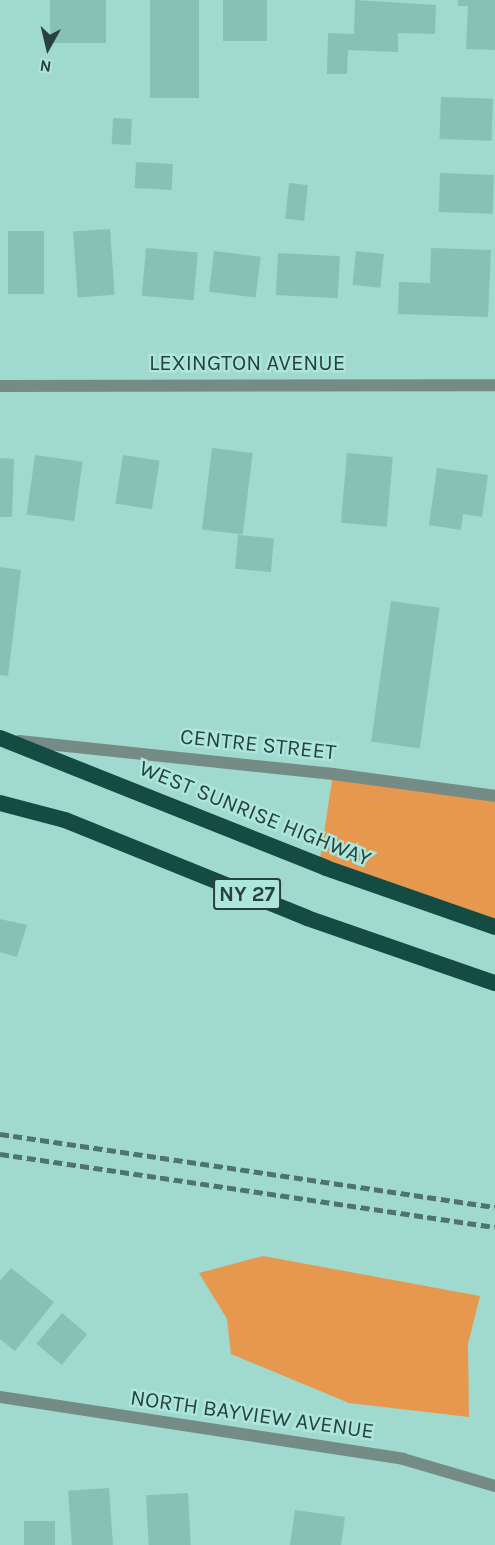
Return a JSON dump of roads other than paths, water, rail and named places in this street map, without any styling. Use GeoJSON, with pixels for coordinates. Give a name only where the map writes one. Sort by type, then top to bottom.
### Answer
{"type":"FeatureCollection","features":[{"type":"Feature","properties":{"kind":"highway","name":"WEST SUNRISE HIGHWAY"},"geometry":{"type":"LineString","coordinates":[[8,739],[326,868],[495,927]]}},
{"type":"Feature","properties":{"kind":"highway","name":"NY 27"},"geometry":{"type":"LineString","coordinates":[[0,803],[65,820],[307,918],[495,983]]}},
{"type":"Feature","properties":{"kind":"street","name":"LEXINGTON AVENUE"},"geometry":{"type":"LineString","coordinates":[[0,386],[495,385]]}},
{"type":"Feature","properties":{"kind":"street","name":"CENTRE STREET"},"geometry":{"type":"LineString","coordinates":[[8,739],[333,774],[495,796]]}},
{"type":"Feature","properties":{"kind":"street","name":"NORTH BAYVIEW AVENUE"},"geometry":{"type":"LineString","coordinates":[[0,1397],[403,1459],[495,1486]]}},
{"type":"Feature","properties":{"kind":"railway"},"geometry":{"type":"LineString","coordinates":[[0,1134],[495,1207]]}},
{"type":"Feature","properties":{"kind":"railway"},"geometry":{"type":"LineString","coordinates":[[0,1154],[495,1227]]}}]}
